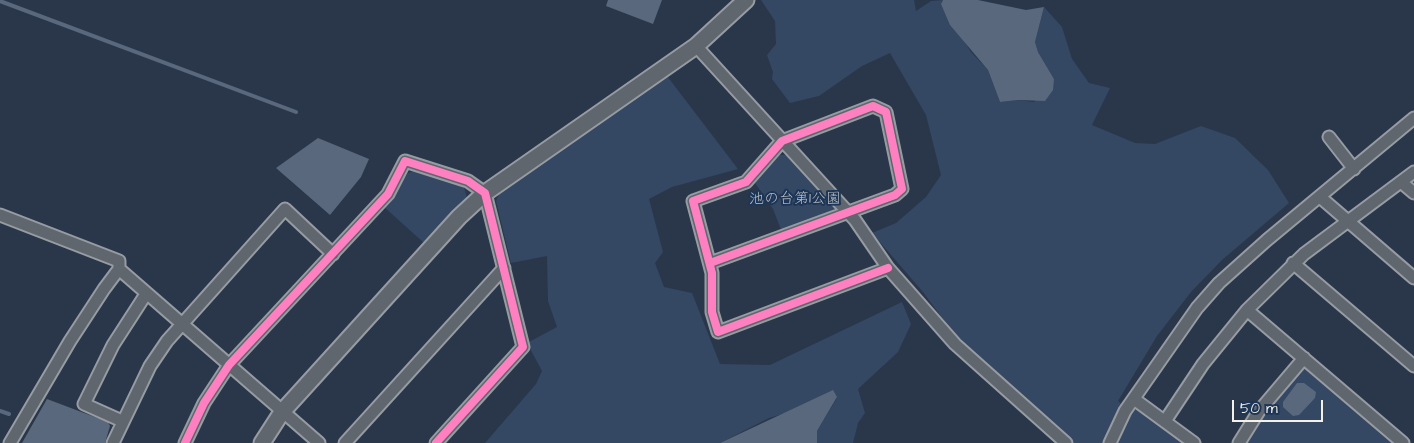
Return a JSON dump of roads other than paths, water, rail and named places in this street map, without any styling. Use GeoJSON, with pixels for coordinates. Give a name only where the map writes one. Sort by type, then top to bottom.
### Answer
{"type":"FeatureCollection","features":[{"type":"Feature","properties":{"kind":"street"},"geometry":{"type":"LineString","coordinates":[[262,443],[282,412],[459,217],[485,193],[696,46],[746,0]]}},
{"type":"Feature","properties":{"kind":"street"},"geometry":{"type":"LineString","coordinates":[[696,46],[849,213],[888,268],[955,344],[1066,443]]}},
{"type":"Feature","properties":{"kind":"street"},"geometry":{"type":"LineString","coordinates":[[710,263],[849,213],[895,195],[902,189],[886,112],[873,106],[782,141],[746,182],[692,201],[710,263],[712,312],[718,332],[888,268]]}},
{"type":"Feature","properties":{"kind":"street"},"geometry":{"type":"LineString","coordinates":[[1110,443],[1125,411],[1197,308],[1219,283],[1266,240],[1412,120],[1406,109]]}},
{"type":"Feature","properties":{"kind":"street"},"geometry":{"type":"LineString","coordinates":[[1329,137],[1354,169]]}},
{"type":"Feature","properties":{"kind":"street"},"geometry":{"type":"LineString","coordinates":[[185,443],[204,404],[229,365],[388,194],[405,162],[468,182],[485,193],[523,347],[436,443]]}},
{"type":"Feature","properties":{"kind":"street"},"geometry":{"type":"LineString","coordinates":[[1165,421],[1203,364],[1246,310],[1293,263],[1414,172]]}},
{"type":"Feature","properties":{"kind":"street"},"geometry":{"type":"LineString","coordinates":[[1401,182],[1414,192]]}},
{"type":"Feature","properties":{"kind":"street"},"geometry":{"type":"LineString","coordinates":[[1320,197],[1414,278]]}},
{"type":"Feature","properties":{"kind":"street"},"geometry":{"type":"LineString","coordinates":[[113,443],[122,420],[150,366],[181,324],[285,209],[333,254]]}},
{"type":"Feature","properties":{"kind":"street"},"geometry":{"type":"LineString","coordinates":[[0,215],[119,262],[119,269],[70,341],[10,443]]}},
{"type":"Feature","properties":{"kind":"street"},"geometry":{"type":"LineString","coordinates":[[1293,263],[1414,366]]}},
{"type":"Feature","properties":{"kind":"street"},"geometry":{"type":"LineString","coordinates":[[346,443],[504,268]]}},
{"type":"Feature","properties":{"kind":"street"},"geometry":{"type":"LineString","coordinates":[[119,269],[319,443]]}},
{"type":"Feature","properties":{"kind":"street"},"geometry":{"type":"LineString","coordinates":[[122,420],[84,404],[113,345],[146,294]]}},
{"type":"Feature","properties":{"kind":"street"},"geometry":{"type":"LineString","coordinates":[[1246,310],[1403,443]]}},
{"type":"Feature","properties":{"kind":"street"},"geometry":{"type":"LineString","coordinates":[[1239,443],[1259,411],[1304,358]]}},
{"type":"Feature","properties":{"kind":"street"},"geometry":{"type":"LineString","coordinates":[[1134,399],[1194,443]]}},
{"type":"Feature","properties":{"kind":"waterway"},"geometry":{"type":"LineString","coordinates":[[0,1],[296,112]]}},
{"type":"Feature","properties":{"kind":"waterway"},"geometry":{"type":"LineString","coordinates":[[0,411],[9,414]]}},
{"type":"Feature","properties":{"kind":"park label","name":"池の台第1公園"},"geometry":{"type":"Point","coordinates":[795,200]}}]}
